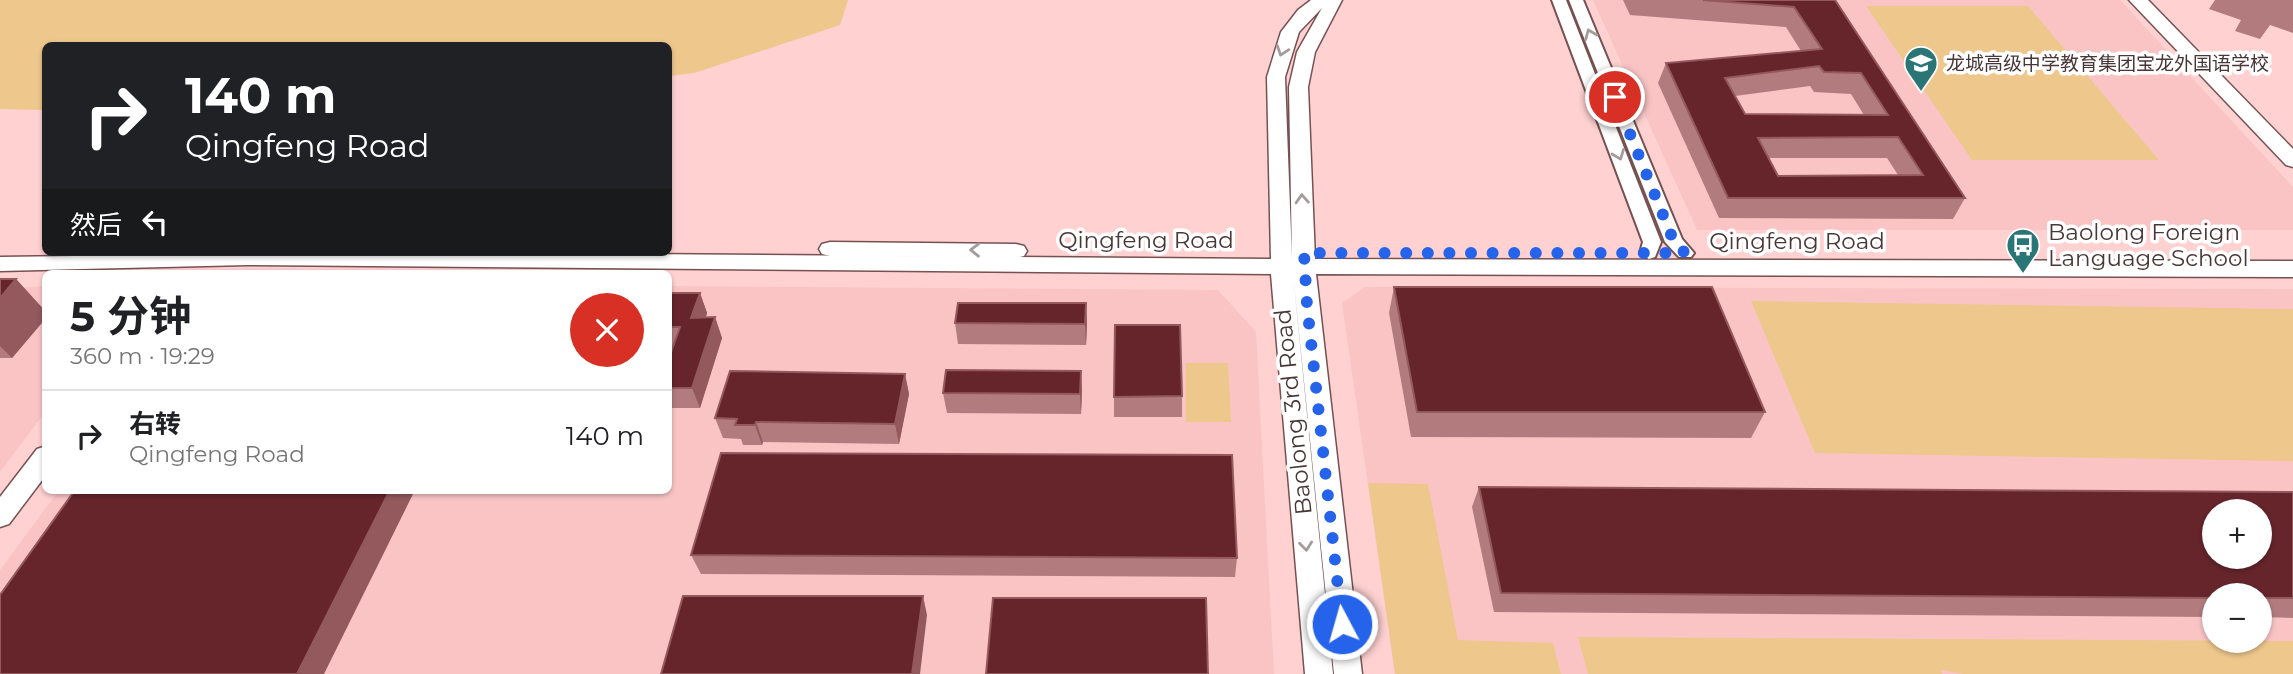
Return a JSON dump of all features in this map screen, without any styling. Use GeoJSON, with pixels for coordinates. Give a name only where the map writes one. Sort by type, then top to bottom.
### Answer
{"type":"FeatureCollection","features":[{"type":"Feature","properties":{"kind":"street","name":"Baolong 3rd Road"},"geometry":{"type":"LineString","coordinates":[[1319,674],[1293,260],[1276,77],[1279,56],[1297,21],[1313,5],[1324,0]]}},
{"type":"Feature","properties":{"kind":"street","name":"Baolong 3rd Road"},"geometry":{"type":"LineString","coordinates":[[1333,0],[1331,11],[1303,58],[1298,82],[1293,260],[1348,674]]}},
{"type":"Feature","properties":{"kind":"street"},"geometry":{"type":"LineString","coordinates":[[1559,0],[1652,242],[1649,253]]}},
{"type":"Feature","properties":{"kind":"street"},"geometry":{"type":"LineString","coordinates":[[1576,0],[1674,242],[1685,253]]}},
{"type":"Feature","properties":{"kind":"street"},"geometry":{"type":"LineString","coordinates":[[2138,0],[2293,161]]}},
{"type":"Feature","properties":{"kind":"street","name":"Qingfeng Road"},"geometry":{"type":"LineString","coordinates":[[672,248],[1293,260],[1649,253],[2293,254]]}},
{"type":"Feature","properties":{"kind":"street"},"geometry":{"type":"LineString","coordinates":[[0,251],[42,250]]}},
{"type":"Feature","properties":{"kind":"street","name":"Qingfeng Road"},"geometry":{"type":"LineString","coordinates":[[0,264],[191,261],[1293,260],[2293,269]]}},
{"type":"Feature","properties":{"kind":"street"},"geometry":{"type":"LineString","coordinates":[[0,516],[42,461]]}},
{"type":"Feature","properties":{"kind":"shaded area"},"geometry":{"type":"Polygon","coordinates":[[[0,0],[848,0],[840,25],[694,73],[672,76],[672,42],[42,42],[42,110],[0,109],[0,0]]]}},
{"type":"Feature","properties":{"kind":"shaded area","name":"龙城高级中学教育集团宝龙外国语学校"},"geometry":{"type":"Polygon","coordinates":[[[1593,0],[2120,0],[2293,187],[2293,230],[1697,230],[1593,0]]]}},
{"type":"Feature","properties":{"kind":"shaded area"},"geometry":{"type":"Polygon","coordinates":[[[1866,6],[2028,6],[2159,160],[1972,160],[1866,6]]]}},
{"type":"Feature","properties":{"kind":"shaded area"},"geometry":{"type":"Polygon","coordinates":[[[42,286],[42,416],[0,472],[0,289],[42,286]]]}},
{"type":"Feature","properties":{"kind":"shaded area"},"geometry":{"type":"Polygon","coordinates":[[[672,286],[1218,290],[1256,332],[1274,674],[0,674],[0,570],[56,494],[672,494],[672,286]]]}},
{"type":"Feature","properties":{"kind":"shaded area"},"geometry":{"type":"Polygon","coordinates":[[[1365,287],[2293,289],[2293,674],[1395,674],[1342,303],[1365,287]]]}},
{"type":"Feature","properties":{"kind":"shaded area"},"geometry":{"type":"Polygon","coordinates":[[[1751,301],[2293,309],[2293,461],[1815,453],[1751,301]]]}},
{"type":"Feature","properties":{"kind":"shaded area"},"geometry":{"type":"Polygon","coordinates":[[[1186,363],[1228,363],[1231,422],[1186,422],[1186,363]]]}},
{"type":"Feature","properties":{"kind":"shaded area"},"geometry":{"type":"Polygon","coordinates":[[[1368,483],[1428,484],[1458,640],[1553,643],[1561,674],[1395,674],[1368,483]]]}},
{"type":"Feature","properties":{"kind":"shaded area"},"geometry":{"type":"Polygon","coordinates":[[[1578,637],[2202,640],[2202,653],[2272,653],[2272,641],[2293,641],[2293,674],[1965,674],[1941,670],[1942,674],[1588,674],[1578,637]]]}},
{"type":"Feature","properties":{"kind":"building"},"geometry":{"type":"Polygon","coordinates":[[[1703,0],[1835,0],[1965,198],[1728,198],[1666,63],[1822,49],[1794,7],[1703,0]],[[1819,66],[1725,78],[1745,114],[1888,115],[1861,73],[1824,72],[1819,66]],[[1898,137],[1758,138],[1778,176],[1923,175],[1898,137]]]}},
{"type":"Feature","properties":{"kind":"building"},"geometry":{"type":"Polygon","coordinates":[[[0,279],[16,279],[0,298],[0,279]]]}},
{"type":"Feature","properties":{"kind":"building"},"geometry":{"type":"Polygon","coordinates":[[[1394,287],[1712,287],[1765,412],[1417,412],[1394,287]]]}},
{"type":"Feature","properties":{"kind":"building"},"geometry":{"type":"Polygon","coordinates":[[[672,293],[700,293],[691,318],[715,317],[692,388],[672,388],[672,350],[680,327],[672,327],[672,293]]]}},
{"type":"Feature","properties":{"kind":"building"},"geometry":{"type":"Polygon","coordinates":[[[958,303],[1086,303],[1085,324],[955,323],[958,303]]]}},
{"type":"Feature","properties":{"kind":"building"},"geometry":{"type":"Polygon","coordinates":[[[1115,325],[1180,325],[1182,396],[1114,397],[1115,325]]]}},
{"type":"Feature","properties":{"kind":"building"},"geometry":{"type":"Polygon","coordinates":[[[946,370],[1081,371],[1080,394],[943,393],[946,370]]]}},
{"type":"Feature","properties":{"kind":"building"},"geometry":{"type":"Polygon","coordinates":[[[730,371],[905,374],[895,424],[756,422],[755,425],[735,425],[737,419],[715,418],[730,371]]]}},
{"type":"Feature","properties":{"kind":"building"},"geometry":{"type":"Polygon","coordinates":[[[721,453],[1232,455],[1237,558],[691,555],[721,453]]]}},
{"type":"Feature","properties":{"kind":"building"},"geometry":{"type":"Polygon","coordinates":[[[1479,487],[2293,492],[2293,598],[2272,598],[2272,583],[2202,583],[2202,598],[1501,593],[1479,487]]]}},
{"type":"Feature","properties":{"kind":"building"},"geometry":{"type":"Polygon","coordinates":[[[72,494],[388,494],[297,674],[0,674],[0,595],[72,494]]]}},
{"type":"Feature","properties":{"kind":"building"},"geometry":{"type":"Polygon","coordinates":[[[683,596],[923,596],[912,674],[661,674],[683,596]]]}},
{"type":"Feature","properties":{"kind":"building"},"geometry":{"type":"Polygon","coordinates":[[[993,598],[1206,598],[1208,674],[986,674],[993,598]]]}},
{"type":"Feature","properties":{"kind":"place","name":"龙城高级中学教育集团宝龙外国语学校"},"geometry":{"type":"Point","coordinates":[1921,93]}},
{"type":"Feature","properties":{"kind":"place","name":"Baolong Foreign Language School"},"geometry":{"type":"Point","coordinates":[2023,275]}},
{"type":"Feature","properties":{"kind":"route"},"geometry":{"type":"LineString","coordinates":[[1342,624],[1307,305],[1304,253],[1685,253],[1674,242],[1615,97]]}}]}
